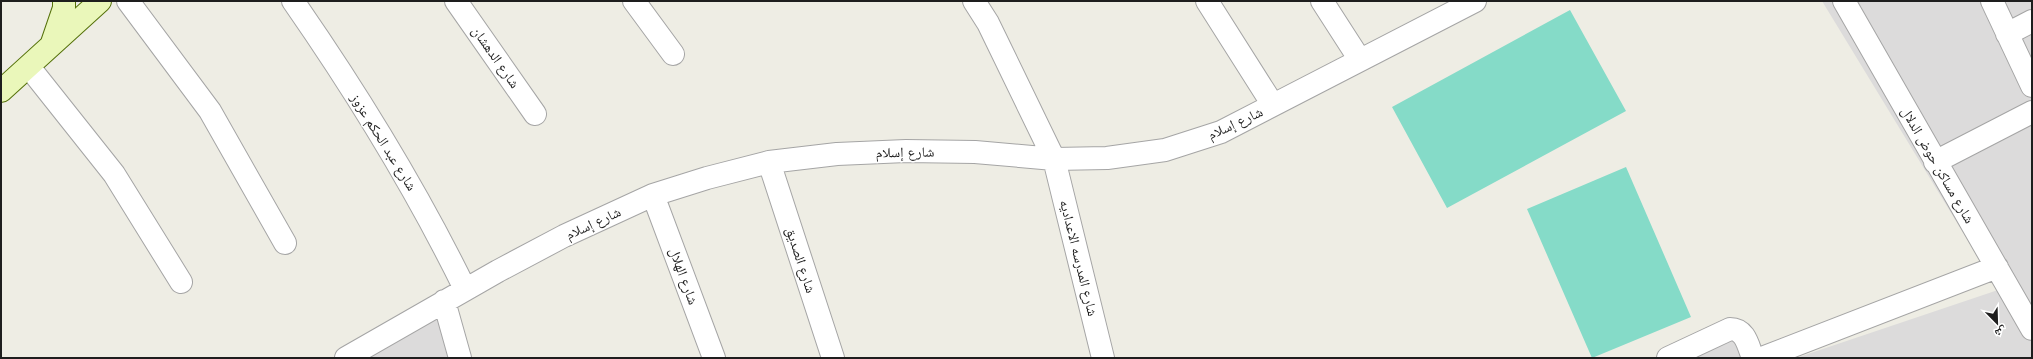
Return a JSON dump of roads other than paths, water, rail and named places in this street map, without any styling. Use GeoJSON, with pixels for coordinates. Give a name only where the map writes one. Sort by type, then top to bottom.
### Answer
{"type":"FeatureCollection","features":[{"type":"Feature","properties":{"kind":"main road"},"geometry":{"type":"LineString","coordinates":[[52,45],[64,8],[64,1]]}},
{"type":"Feature","properties":{"kind":"main road"},"geometry":{"type":"LineString","coordinates":[[1,91],[100,1]]}},
{"type":"Feature","properties":{"kind":"street"},"geometry":{"type":"LineString","coordinates":[[128,1],[210,110],[284,243]]}},
{"type":"Feature","properties":{"kind":"street","name":"شارع عبد الحكم عزوز"},"geometry":{"type":"LineString","coordinates":[[293,1],[317,35],[406,177],[437,231],[465,289]]}},
{"type":"Feature","properties":{"kind":"street","name":"شارع الدهشان"},"geometry":{"type":"LineString","coordinates":[[456,1],[535,114]]}},
{"type":"Feature","properties":{"kind":"street"},"geometry":{"type":"LineString","coordinates":[[634,1],[673,54]]}},
{"type":"Feature","properties":{"kind":"street","name":"شارع المدرسه الاعداديه"},"geometry":{"type":"LineString","coordinates":[[974,1],[988,23],[1054,159],[1103,358]]}},
{"type":"Feature","properties":{"kind":"street"},"geometry":{"type":"LineString","coordinates":[[1207,1],[1273,105]]}},
{"type":"Feature","properties":{"kind":"street"},"geometry":{"type":"LineString","coordinates":[[1322,1],[1360,60]]}},
{"type":"Feature","properties":{"kind":"street","name":"شارع إسلام"},"geometry":{"type":"LineString","coordinates":[[346,358],[465,289],[564,236],[653,195],[707,178],[769,162],[837,154],[906,150],[975,152],[1054,159],[1107,158],[1165,150],[1221,132],[1475,1]]}},
{"type":"Feature","properties":{"kind":"street","name":"شارع مساكن حوض الدلال"},"geometry":{"type":"LineString","coordinates":[[1844,1],[2032,329]]}},
{"type":"Feature","properties":{"kind":"street"},"geometry":{"type":"LineString","coordinates":[[1992,1],[2032,86]]}},
{"type":"Feature","properties":{"kind":"street"},"geometry":{"type":"LineString","coordinates":[[2007,34],[2032,21]]}},
{"type":"Feature","properties":{"kind":"street"},"geometry":{"type":"LineString","coordinates":[[28,67],[114,174],[181,282]]}},
{"type":"Feature","properties":{"kind":"street"},"geometry":{"type":"LineString","coordinates":[[1935,162],[2032,112]]}},
{"type":"Feature","properties":{"kind":"street","name":"شارع الصديق"},"geometry":{"type":"LineString","coordinates":[[769,162],[833,358]]}},
{"type":"Feature","properties":{"kind":"street","name":"شارع الهلال"},"geometry":{"type":"LineString","coordinates":[[653,195],[714,358]]}},
{"type":"Feature","properties":{"kind":"street"},"geometry":{"type":"LineString","coordinates":[[1762,358],[1997,267]]}},
{"type":"Feature","properties":{"kind":"street"},"geometry":{"type":"LineString","coordinates":[[444,301],[460,358]]}},
{"type":"Feature","properties":{"kind":"street"},"geometry":{"type":"LineString","coordinates":[[1679,356],[1730,329],[1737,329],[1742,332],[1754,358]]}}]}
